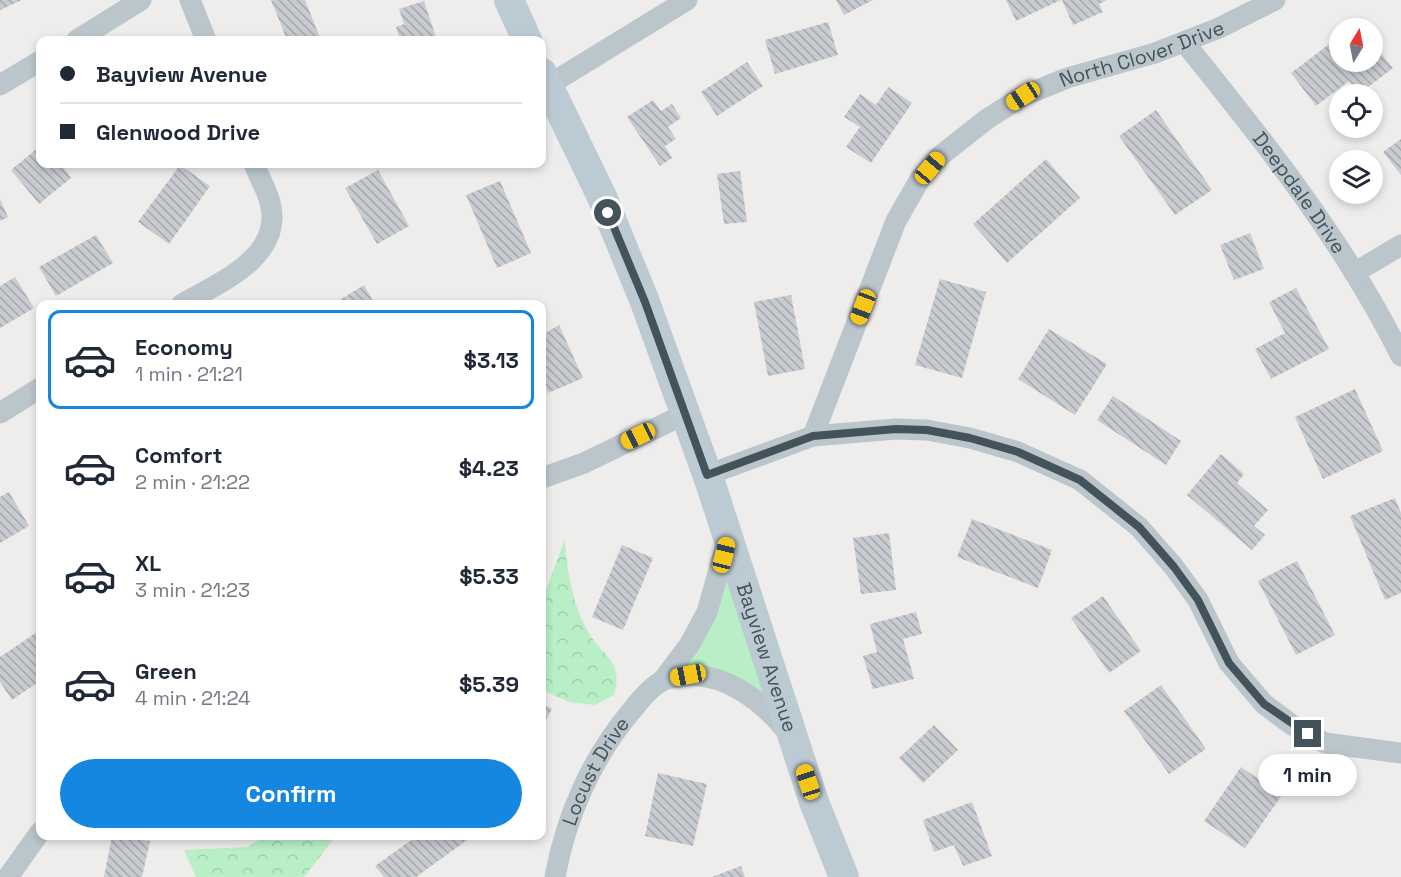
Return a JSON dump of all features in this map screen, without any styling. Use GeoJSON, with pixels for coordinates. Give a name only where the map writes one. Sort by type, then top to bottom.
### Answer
{"type":"FeatureCollection","features":[{"type":"Feature","properties":{"kind":"main road"},"geometry":{"type":"LineString","coordinates":[[509,0],[525,36]]}},
{"type":"Feature","properties":{"kind":"main road","name":"Bayview Avenue"},"geometry":{"type":"LineString","coordinates":[[546,83],[615,228],[686,414],[729,537],[814,802],[844,877]]}},
{"type":"Feature","properties":{"kind":"street"},"geometry":{"type":"LineString","coordinates":[[84,36],[141,0]]}},
{"type":"Feature","properties":{"kind":"street"},"geometry":{"type":"LineString","coordinates":[[190,0],[204,36]]}},
{"type":"Feature","properties":{"kind":"street"},"geometry":{"type":"LineString","coordinates":[[546,78],[687,0]]}},
{"type":"Feature","properties":{"kind":"street","name":"North Clover Drive"},"geometry":{"type":"LineString","coordinates":[[813,436],[896,221],[920,179],[940,156],[987,119],[1023,96],[1067,78],[1130,62],[1184,42],[1247,16],[1275,0]]}},
{"type":"Feature","properties":{"kind":"street","name":"Deepdale Drive"},"geometry":{"type":"LineString","coordinates":[[1184,42],[1270,149],[1341,249],[1385,323],[1401,356]]}},
{"type":"Feature","properties":{"kind":"street"},"geometry":{"type":"LineString","coordinates":[[0,85],[36,63]]}},
{"type":"Feature","properties":{"kind":"street"},"geometry":{"type":"LineString","coordinates":[[189,300],[248,265],[258,255],[268,235],[272,208],[256,168]]}},
{"type":"Feature","properties":{"kind":"street"},"geometry":{"type":"LineString","coordinates":[[1354,273],[1401,245]]}},
{"type":"Feature","properties":{"kind":"street"},"geometry":{"type":"LineString","coordinates":[[0,412],[36,390]]}},
{"type":"Feature","properties":{"kind":"street"},"geometry":{"type":"LineString","coordinates":[[546,477],[584,463],[686,414]]}},
{"type":"Feature","properties":{"kind":"street"},"geometry":{"type":"LineString","coordinates":[[707,475],[813,436],[896,429],[927,430],[970,438],[1018,452],[1080,480],[1139,527],[1174,567],[1198,600],[1229,663],[1264,704],[1292,725],[1325,743],[1401,753]]}},
{"type":"Feature","properties":{"kind":"street","name":"Locust Drive"},"geometry":{"type":"LineString","coordinates":[[555,877],[568,826],[591,770],[613,732],[639,701],[663,680],[690,644],[707,612],[729,537]]}},
{"type":"Feature","properties":{"kind":"street"},"geometry":{"type":"LineString","coordinates":[[663,680],[700,676],[728,684],[766,709],[796,744]]}},
{"type":"Feature","properties":{"kind":"street"},"geometry":{"type":"LineString","coordinates":[[8,877],[36,838]]}},
{"type":"Feature","properties":{"kind":"green space"},"geometry":{"type":"Polygon","coordinates":[[[565,539],[574,598],[587,630],[614,666],[616,683],[614,695],[595,705],[569,702],[546,692],[546,590],[565,539]]]}},
{"type":"Feature","properties":{"kind":"green space"},"geometry":{"type":"Polygon","coordinates":[[[729,548],[787,726],[763,703],[673,674],[729,548]]]}},
{"type":"Feature","properties":{"kind":"green space"},"geometry":{"type":"Polygon","coordinates":[[[259,840],[333,840],[304,877],[196,877],[184,850],[248,847],[259,840]]]}},
{"type":"Feature","properties":{"kind":"building"},"geometry":{"type":"Polygon","coordinates":[[[0,0],[22,0],[0,10],[0,0]]]}},
{"type":"Feature","properties":{"kind":"building"},"geometry":{"type":"Polygon","coordinates":[[[271,0],[305,0],[319,36],[285,36],[271,0]]]}},
{"type":"Feature","properties":{"kind":"building"},"geometry":{"type":"Polygon","coordinates":[[[836,0],[873,0],[844,15],[836,0]]]}},
{"type":"Feature","properties":{"kind":"building"},"geometry":{"type":"Polygon","coordinates":[[[1006,0],[1061,0],[1016,21],[1006,0]]]}},
{"type":"Feature","properties":{"kind":"building"},"geometry":{"type":"Polygon","coordinates":[[[1062,0],[1107,0],[1099,4],[1103,12],[1073,25],[1062,0]]]}},
{"type":"Feature","properties":{"kind":"building"},"geometry":{"type":"Polygon","coordinates":[[[424,1],[436,36],[399,36],[396,27],[404,24],[399,9],[424,1]]]}},
{"type":"Feature","properties":{"kind":"building"},"geometry":{"type":"Polygon","coordinates":[[[828,22],[838,55],[775,74],[765,40],[828,22]]]}},
{"type":"Feature","properties":{"kind":"building"},"geometry":{"type":"Polygon","coordinates":[[[1329,44],[1329,72],[1383,72],[1383,56],[1393,68],[1372,84],[1351,84],[1349,81],[1345,84],[1329,84],[1329,96],[1316,106],[1291,73],[1329,44]]]}},
{"type":"Feature","properties":{"kind":"building"},"geometry":{"type":"Polygon","coordinates":[[[747,62],[763,86],[717,116],[701,92],[747,62]]]}},
{"type":"Feature","properties":{"kind":"building"},"geometry":{"type":"Polygon","coordinates":[[[888,87],[912,103],[871,163],[846,147],[860,127],[844,117],[860,94],[876,105],[888,87]]]}},
{"type":"Feature","properties":{"kind":"building"},"geometry":{"type":"Polygon","coordinates":[[[653,100],[661,111],[672,104],[681,118],[668,127],[676,139],[665,146],[672,158],[660,166],[627,117],[653,100]]]}},
{"type":"Feature","properties":{"kind":"building"},"geometry":{"type":"Polygon","coordinates":[[[1156,110],[1212,190],[1175,215],[1119,136],[1156,110]]]}},
{"type":"Feature","properties":{"kind":"building"},"geometry":{"type":"Polygon","coordinates":[[[1401,139],[1401,175],[1383,152],[1401,139]]]}},
{"type":"Feature","properties":{"kind":"building"},"geometry":{"type":"Polygon","coordinates":[[[36,149],[36,168],[64,168],[71,178],[39,204],[11,170],[36,149]]]}},
{"type":"Feature","properties":{"kind":"building"},"geometry":{"type":"Polygon","coordinates":[[[1046,159],[1080,198],[1007,263],[973,224],[1046,159]]]}},
{"type":"Feature","properties":{"kind":"building"},"geometry":{"type":"Polygon","coordinates":[[[178,168],[184,168],[210,186],[169,244],[138,222],[178,168]]]}},
{"type":"Feature","properties":{"kind":"building"},"geometry":{"type":"Polygon","coordinates":[[[378,170],[409,226],[377,244],[345,188],[378,170]]]}},
{"type":"Feature","properties":{"kind":"building"},"geometry":{"type":"Polygon","coordinates":[[[740,171],[747,222],[724,224],[717,174],[740,171]]]}},
{"type":"Feature","properties":{"kind":"building"},"geometry":{"type":"Polygon","coordinates":[[[500,181],[531,253],[497,268],[466,195],[500,181]]]}},
{"type":"Feature","properties":{"kind":"building"},"geometry":{"type":"Polygon","coordinates":[[[0,199],[8,217],[0,221],[0,199]]]}},
{"type":"Feature","properties":{"kind":"building"},"geometry":{"type":"Polygon","coordinates":[[[1250,233],[1264,269],[1234,280],[1220,245],[1250,233]]]}},
{"type":"Feature","properties":{"kind":"building"},"geometry":{"type":"Polygon","coordinates":[[[96,235],[113,263],[56,296],[39,267],[96,235]]]}},
{"type":"Feature","properties":{"kind":"building"},"geometry":{"type":"Polygon","coordinates":[[[15,277],[34,308],[0,328],[0,286],[15,277]]]}},
{"type":"Feature","properties":{"kind":"building"},"geometry":{"type":"Polygon","coordinates":[[[940,279],[986,292],[962,378],[915,365],[940,279]]]}},
{"type":"Feature","properties":{"kind":"building"},"geometry":{"type":"Polygon","coordinates":[[[364,285],[373,300],[340,300],[364,285]]]}},
{"type":"Feature","properties":{"kind":"building"},"geometry":{"type":"Polygon","coordinates":[[[1296,288],[1329,349],[1271,379],[1255,349],[1285,333],[1269,302],[1296,288]]]}},
{"type":"Feature","properties":{"kind":"building"},"geometry":{"type":"Polygon","coordinates":[[[791,295],[805,369],[768,376],[754,302],[791,295]]]}},
{"type":"Feature","properties":{"kind":"building"},"geometry":{"type":"Polygon","coordinates":[[[559,325],[583,378],[548,393],[546,388],[546,333],[559,325]]]}},
{"type":"Feature","properties":{"kind":"building"},"geometry":{"type":"Polygon","coordinates":[[[1049,329],[1107,364],[1075,415],[1018,379],[1049,329]]]}},
{"type":"Feature","properties":{"kind":"building"},"geometry":{"type":"Polygon","coordinates":[[[1355,389],[1383,451],[1323,479],[1295,417],[1355,389]]]}},
{"type":"Feature","properties":{"kind":"building"},"geometry":{"type":"Polygon","coordinates":[[[1113,396],[1181,441],[1166,465],[1097,420],[1113,396]]]}},
{"type":"Feature","properties":{"kind":"building"},"geometry":{"type":"Polygon","coordinates":[[[1221,454],[1244,474],[1237,483],[1268,510],[1254,526],[1265,535],[1252,550],[1187,495],[1221,454]]]}},
{"type":"Feature","properties":{"kind":"building"},"geometry":{"type":"Polygon","coordinates":[[[9,492],[29,526],[0,543],[0,497],[9,492]]]}},
{"type":"Feature","properties":{"kind":"building"},"geometry":{"type":"Polygon","coordinates":[[[1395,498],[1401,513],[1401,593],[1385,600],[1350,516],[1395,498]]]}},
{"type":"Feature","properties":{"kind":"building"},"geometry":{"type":"Polygon","coordinates":[[[972,519],[1052,550],[1038,588],[957,557],[972,519]]]}},
{"type":"Feature","properties":{"kind":"building"},"geometry":{"type":"Polygon","coordinates":[[[889,533],[896,590],[861,594],[853,538],[889,533]]]}},
{"type":"Feature","properties":{"kind":"building"},"geometry":{"type":"Polygon","coordinates":[[[622,545],[653,558],[623,630],[592,617],[622,545]]]}},
{"type":"Feature","properties":{"kind":"building"},"geometry":{"type":"Polygon","coordinates":[[[1297,561],[1335,635],[1296,655],[1258,581],[1297,561]]]}},
{"type":"Feature","properties":{"kind":"building"},"geometry":{"type":"Polygon","coordinates":[[[1103,596],[1141,651],[1109,673],[1071,618],[1103,596]]]}},
{"type":"Feature","properties":{"kind":"building"},"geometry":{"type":"Polygon","coordinates":[[[916,612],[922,634],[903,639],[914,679],[873,689],[863,656],[877,652],[870,624],[916,612]]]}},
{"type":"Feature","properties":{"kind":"building"},"geometry":{"type":"Polygon","coordinates":[[[36,633],[36,684],[12,700],[0,682],[0,657],[36,633]]]}},
{"type":"Feature","properties":{"kind":"building"},"geometry":{"type":"Polygon","coordinates":[[[1161,685],[1206,749],[1169,774],[1124,711],[1161,685]]]}},
{"type":"Feature","properties":{"kind":"building"},"geometry":{"type":"Polygon","coordinates":[[[546,705],[552,709],[546,720],[546,705]]]}},
{"type":"Feature","properties":{"kind":"building"},"geometry":{"type":"Polygon","coordinates":[[[934,725],[958,750],[923,783],[899,758],[934,725]]]}},
{"type":"Feature","properties":{"kind":"building"},"geometry":{"type":"Polygon","coordinates":[[[1241,767],[1282,795],[1245,848],[1204,821],[1241,767]]]}},
{"type":"Feature","properties":{"kind":"building"},"geometry":{"type":"Polygon","coordinates":[[[658,773],[707,784],[693,846],[645,836],[658,773]]]}},
{"type":"Feature","properties":{"kind":"building"},"geometry":{"type":"Polygon","coordinates":[[[972,802],[992,856],[963,866],[954,845],[934,852],[923,820],[972,802]]]}},
{"type":"Feature","properties":{"kind":"building"},"geometry":{"type":"Polygon","coordinates":[[[111,840],[150,841],[142,877],[104,877],[111,840]]]}},
{"type":"Feature","properties":{"kind":"building"},"geometry":{"type":"Polygon","coordinates":[[[411,840],[467,840],[416,877],[384,877],[375,866],[411,840]]]}},
{"type":"Feature","properties":{"kind":"building"},"geometry":{"type":"Polygon","coordinates":[[[741,866],[745,877],[712,877],[741,866]]]}},
{"type":"Feature","properties":{"kind":"route"},"geometry":{"type":"LineString","coordinates":[[608,213],[645,302],[707,475],[813,436],[896,429],[927,430],[970,438],[1018,452],[1080,480],[1139,527],[1174,567],[1198,600],[1229,663],[1264,704],[1308,734]]}}]}
